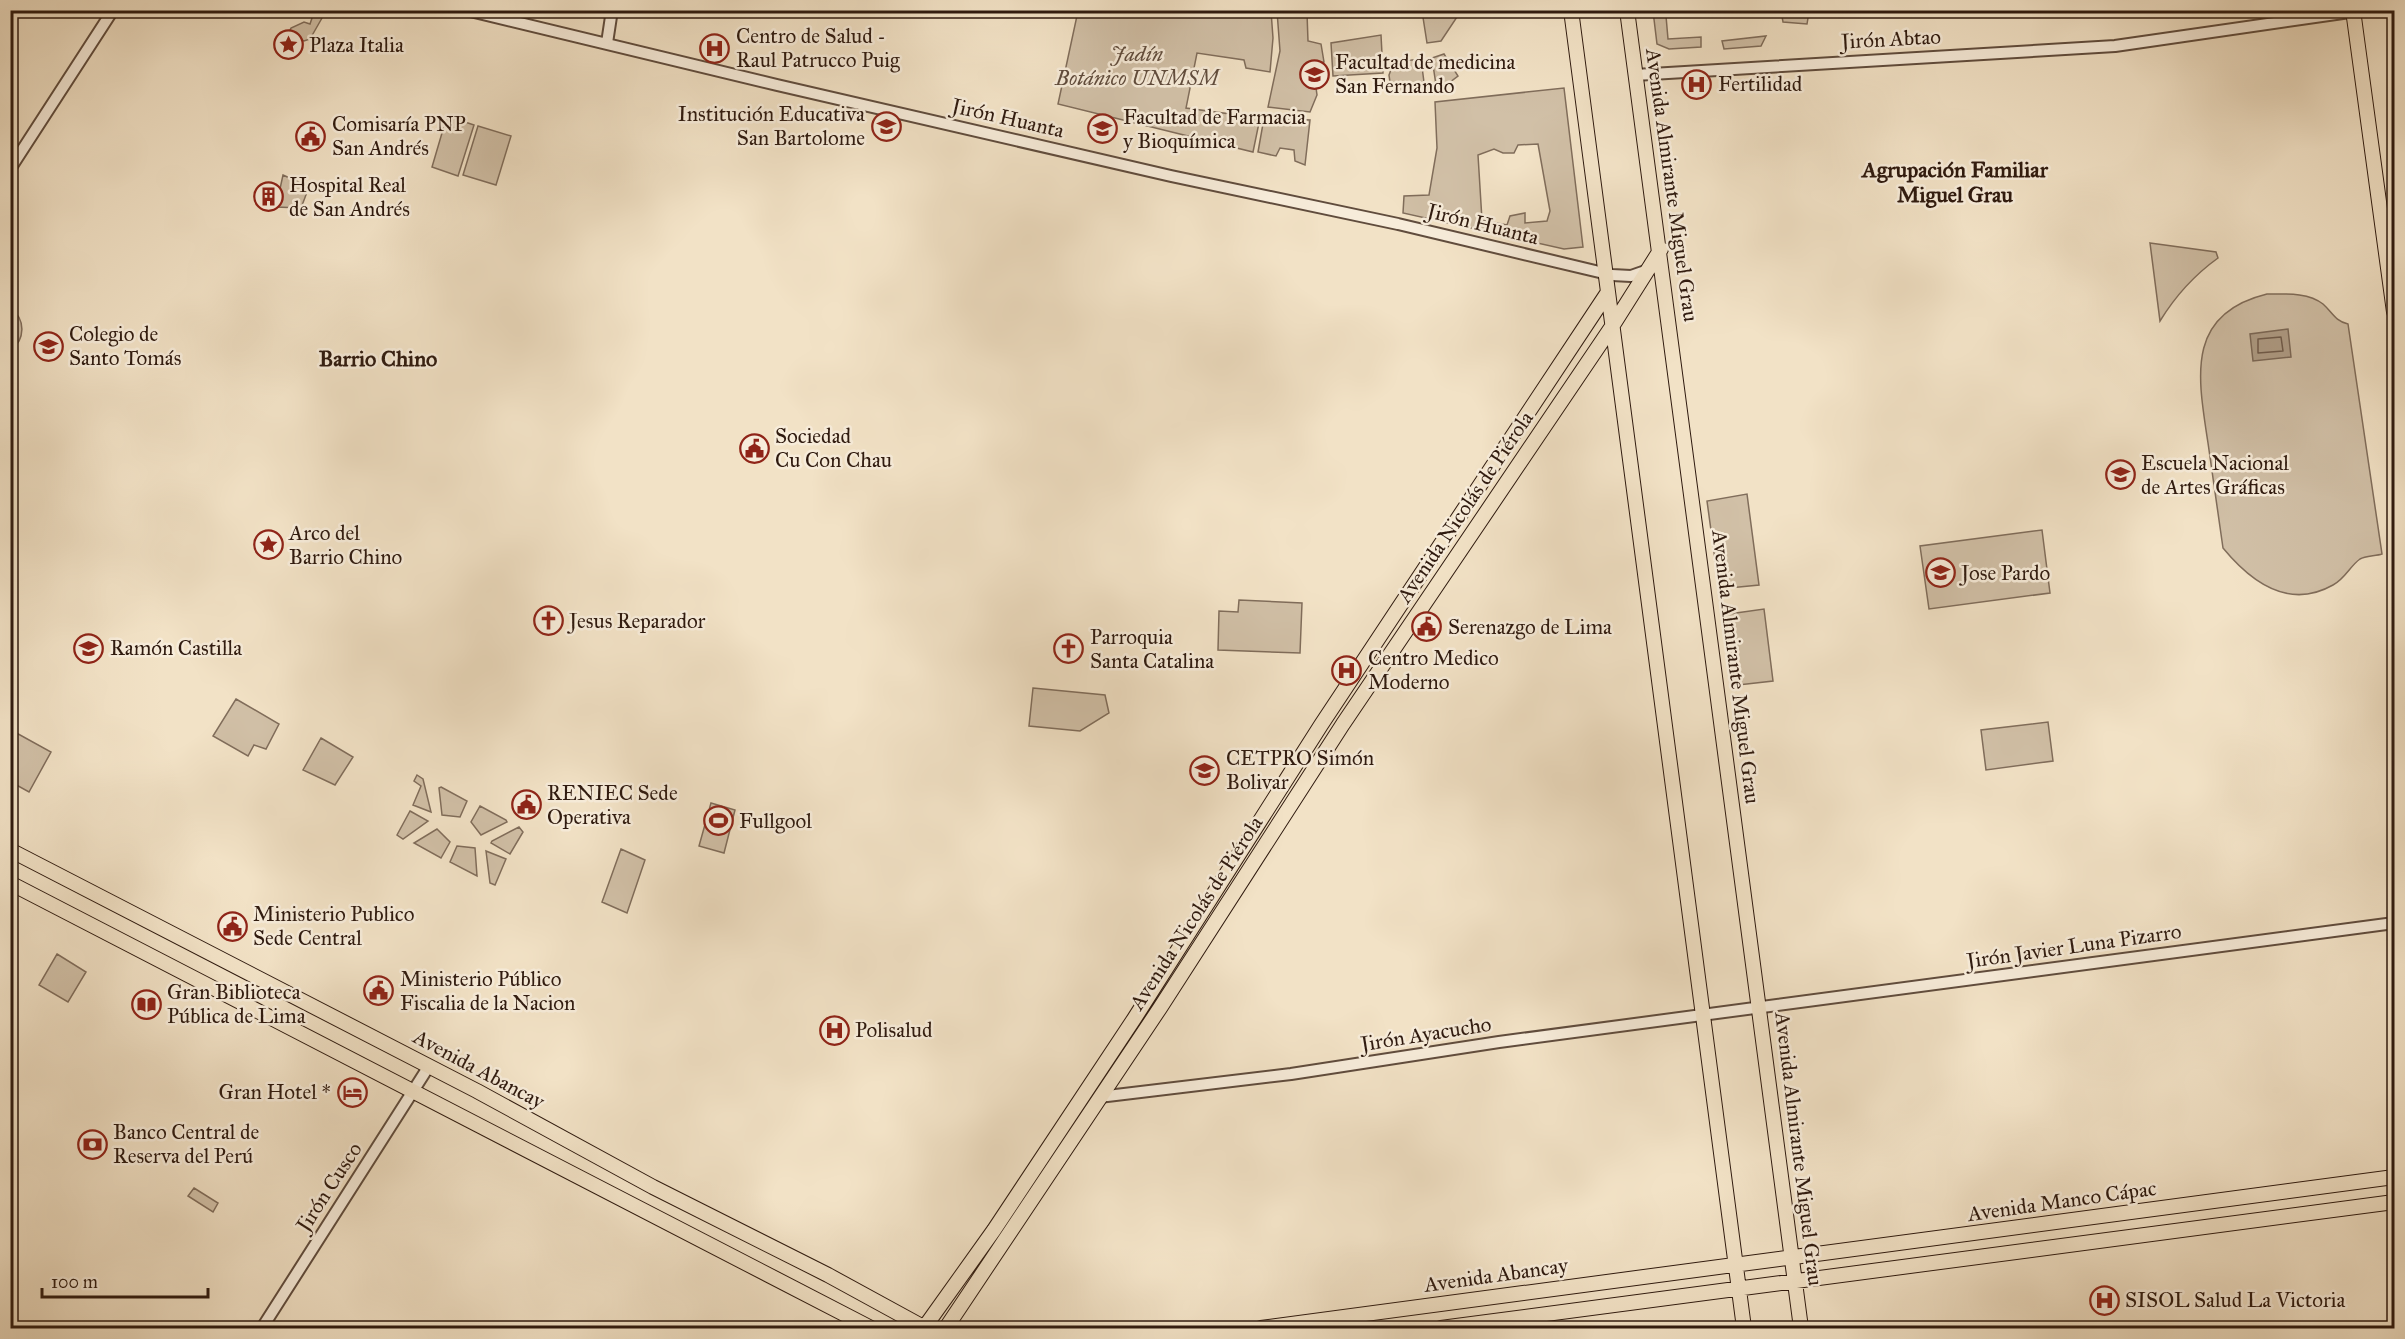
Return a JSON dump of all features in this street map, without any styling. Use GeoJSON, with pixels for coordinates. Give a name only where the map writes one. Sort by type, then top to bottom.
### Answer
{"type":"FeatureCollection","features":[{"type":"Feature","properties":{"kind":"main road"},"geometry":{"type":"LineString","coordinates":[[1570,10],[1609,274],[1608,292],[1615,322],[1630,476],[1706,1015],[1741,1288],[1744,1329]]}},
{"type":"Feature","properties":{"kind":"main road","name":"Avenida Almirante Miguel Grau"},"geometry":{"type":"LineString","coordinates":[[1627,10],[1660,249],[1789,1282],[1801,1329]]}},
{"type":"Feature","properties":{"kind":"main road"},"geometry":{"type":"LineString","coordinates":[[2357,11],[2394,312]]}},
{"type":"Feature","properties":{"kind":"main road","name":"Avenida Nicolás de Piérola"},"geometry":{"type":"LineString","coordinates":[[946,1329],[1350,714],[1615,322],[1660,249]]}},
{"type":"Feature","properties":{"kind":"main road","name":"Avenida Nicolás de Piérola"},"geometry":{"type":"LineString","coordinates":[[925,1328],[994,1230],[1134,1018],[1321,725],[1608,292]]}},
{"type":"Feature","properties":{"kind":"main road"},"geometry":{"type":"LineString","coordinates":[[1550,380],[1568,392]]}},
{"type":"Feature","properties":{"kind":"main road","name":"Avenida Abancay"},"geometry":{"type":"LineString","coordinates":[[10,850],[429,1066],[925,1328]]}},
{"type":"Feature","properties":{"kind":"main road"},"geometry":{"type":"LineString","coordinates":[[10,882],[871,1329]]}},
{"type":"Feature","properties":{"kind":"main road","name":"Avenida Manco Cápac"},"geometry":{"type":"LineString","coordinates":[[1738,1266],[2394,1177]]}},
{"type":"Feature","properties":{"kind":"main road"},"geometry":{"type":"LineString","coordinates":[[1441,1329],[2394,1202]]}},
{"type":"Feature","properties":{"kind":"main road","name":"Avenida Abancay"},"geometry":{"type":"LineString","coordinates":[[1261,1329],[1325,1324],[1512,1293],[1738,1266]]}},
{"type":"Feature","properties":{"kind":"main road"},"geometry":{"type":"LineString","coordinates":[[1543,1329],[1547,1314]]}},
{"type":"Feature","properties":{"kind":"street"},"geometry":{"type":"LineString","coordinates":[[10,169],[113,10]]}},
{"type":"Feature","properties":{"kind":"street","name":"Jirón Huanta"},"geometry":{"type":"LineString","coordinates":[[466,10],[1171,176],[1398,224],[1609,274],[1631,276],[1650,266]]}},
{"type":"Feature","properties":{"kind":"street"},"geometry":{"type":"LineString","coordinates":[[607,43],[612,10]]}},
{"type":"Feature","properties":{"kind":"street","name":"Jirón Abtao"},"geometry":{"type":"LineString","coordinates":[[1635,75],[2115,46],[2357,11]]}},
{"type":"Feature","properties":{"kind":"street","name":"Jirón Javier Luna Pizarro"},"geometry":{"type":"LineString","coordinates":[[1755,1009],[2394,923]]}},
{"type":"Feature","properties":{"kind":"street","name":"Jirón Ayacucho"},"geometry":{"type":"LineString","coordinates":[[1099,1097],[1292,1074],[1499,1042],[1755,1009]]}},
{"type":"Feature","properties":{"kind":"street","name":"Jirón Cusco"},"geometry":{"type":"LineString","coordinates":[[262,1329],[414,1093],[429,1066]]}},
{"type":"Feature","properties":{"kind":"green space"},"geometry":{"type":"Polygon","coordinates":[[[1422,10],[1461,11],[1441,41],[1427,43],[1422,10]]]}},
{"type":"Feature","properties":{"kind":"green space"},"geometry":{"type":"Polygon","coordinates":[[[309,11],[326,11],[310,39],[304,41],[288,34],[291,28],[304,22],[310,24],[314,12],[309,11]]]}},
{"type":"Feature","properties":{"kind":"green space","name":"Jadín Botánico UNMSM"},"geometry":{"type":"Polygon","coordinates":[[[1078,11],[1271,11],[1273,38],[1270,72],[1246,68],[1244,60],[1197,53],[1186,108],[1260,118],[1253,152],[1058,104],[1078,11]]]}},
{"type":"Feature","properties":{"kind":"green space"},"geometry":{"type":"Polygon","coordinates":[[[1277,11],[1316,11],[1307,13],[1308,41],[1321,44],[1324,62],[1313,66],[1317,95],[1310,112],[1268,107],[1280,51],[1277,11]]]}},
{"type":"Feature","properties":{"kind":"green space"},"geometry":{"type":"Polygon","coordinates":[[[1653,11],[1694,11],[1694,14],[1666,16],[1668,39],[1701,37],[1701,47],[1669,49],[1657,44],[1653,11]]]}},
{"type":"Feature","properties":{"kind":"green space"},"geometry":{"type":"Polygon","coordinates":[[[1781,11],[1802,11],[1808,18],[1807,24],[1783,22],[1781,11]]]}},
{"type":"Feature","properties":{"kind":"green space"},"geometry":{"type":"Polygon","coordinates":[[[1381,35],[1383,73],[1333,76],[1331,43],[1381,35]]]}},
{"type":"Feature","properties":{"kind":"green space"},"geometry":{"type":"Polygon","coordinates":[[[1766,36],[1761,46],[1724,49],[1722,41],[1766,36]]]}},
{"type":"Feature","properties":{"kind":"green space"},"geometry":{"type":"Polygon","coordinates":[[[1444,54],[1458,76],[1437,92],[1432,58],[1444,54]]]}},
{"type":"Feature","properties":{"kind":"green space"},"geometry":{"type":"Polygon","coordinates":[[[1421,59],[1425,90],[1400,92],[1391,89],[1389,75],[1394,62],[1421,59]]]}},
{"type":"Feature","properties":{"kind":"green space"},"geometry":{"type":"Polygon","coordinates":[[[1564,88],[1583,247],[1564,249],[1403,213],[1404,196],[1429,195],[1437,148],[1435,102],[1564,88]],[[1538,144],[1518,145],[1514,153],[1503,153],[1494,149],[1478,155],[1482,220],[1507,225],[1510,216],[1525,213],[1525,223],[1547,221],[1550,211],[1538,144]]]}},
{"type":"Feature","properties":{"kind":"green space"},"geometry":{"type":"Polygon","coordinates":[[[447,116],[474,125],[458,176],[432,167],[447,116]]]}},
{"type":"Feature","properties":{"kind":"green space"},"geometry":{"type":"Polygon","coordinates":[[[1264,118],[1310,120],[1305,165],[1295,161],[1294,150],[1280,148],[1276,156],[1258,152],[1264,118]]]}},
{"type":"Feature","properties":{"kind":"green space"},"geometry":{"type":"Polygon","coordinates":[[[478,126],[511,136],[496,185],[463,175],[478,126]]]}},
{"type":"Feature","properties":{"kind":"green space"},"geometry":{"type":"Polygon","coordinates":[[[283,175],[309,187],[301,208],[276,207],[283,175]]]}},
{"type":"Feature","properties":{"kind":"green space"},"geometry":{"type":"Polygon","coordinates":[[[2150,243],[2216,252],[2218,258],[2186,286],[2160,321],[2150,243]]]}},
{"type":"Feature","properties":{"kind":"green space"},"geometry":{"type":"Polygon","coordinates":[[[2267,294],[2296,294],[2310,297],[2323,304],[2340,321],[2348,324],[2382,554],[2360,559],[2333,585],[2317,592],[2301,595],[2272,589],[2246,572],[2223,548],[2201,395],[2203,351],[2210,333],[2222,316],[2241,303],[2267,294]]]}},
{"type":"Feature","properties":{"kind":"green space"},"geometry":{"type":"Polygon","coordinates":[[[11,308],[19,318],[22,330],[19,341],[11,351],[11,308]]]}},
{"type":"Feature","properties":{"kind":"green space"},"geometry":{"type":"Polygon","coordinates":[[[1747,494],[1759,585],[1719,589],[1707,501],[1747,494]]]}},
{"type":"Feature","properties":{"kind":"green space"},"geometry":{"type":"Polygon","coordinates":[[[2042,530],[2050,593],[1929,609],[1920,546],[2042,530]]]}},
{"type":"Feature","properties":{"kind":"green space"},"geometry":{"type":"Polygon","coordinates":[[[1239,600],[1302,603],[1300,653],[1218,650],[1219,611],[1238,612],[1239,600]]]}},
{"type":"Feature","properties":{"kind":"green space"},"geometry":{"type":"Polygon","coordinates":[[[1764,609],[1773,681],[1738,685],[1731,679],[1722,615],[1764,609]]]}},
{"type":"Feature","properties":{"kind":"green space"},"geometry":{"type":"Polygon","coordinates":[[[1033,688],[1105,695],[1109,713],[1080,731],[1029,726],[1033,688]]]}},
{"type":"Feature","properties":{"kind":"green space"},"geometry":{"type":"Polygon","coordinates":[[[236,699],[279,724],[266,749],[254,745],[248,756],[213,736],[236,699]]]}},
{"type":"Feature","properties":{"kind":"green space"},"geometry":{"type":"Polygon","coordinates":[[[2048,722],[2053,761],[1986,770],[1981,730],[2048,722]]]}},
{"type":"Feature","properties":{"kind":"green space"},"geometry":{"type":"Polygon","coordinates":[[[11,730],[51,752],[29,792],[11,782],[11,730]]]}},
{"type":"Feature","properties":{"kind":"green space"},"geometry":{"type":"Polygon","coordinates":[[[321,738],[353,757],[335,785],[303,770],[321,738]]]}},
{"type":"Feature","properties":{"kind":"green space"},"geometry":{"type":"Polygon","coordinates":[[[417,775],[423,779],[431,812],[413,805],[421,786],[414,781],[417,775]]]}},
{"type":"Feature","properties":{"kind":"green space"},"geometry":{"type":"Polygon","coordinates":[[[439,788],[467,801],[460,817],[442,815],[439,788]]]}},
{"type":"Feature","properties":{"kind":"green space"},"geometry":{"type":"Polygon","coordinates":[[[711,803],[735,810],[724,853],[699,846],[711,803]]]}},
{"type":"Feature","properties":{"kind":"green space"},"geometry":{"type":"Polygon","coordinates":[[[480,806],[507,822],[481,835],[471,822],[480,806]]]}},
{"type":"Feature","properties":{"kind":"green space"},"geometry":{"type":"Polygon","coordinates":[[[410,811],[428,821],[403,839],[397,835],[410,811]]]}},
{"type":"Feature","properties":{"kind":"green space"},"geometry":{"type":"Polygon","coordinates":[[[519,827],[523,832],[510,854],[491,843],[492,841],[519,827]]]}},
{"type":"Feature","properties":{"kind":"green space"},"geometry":{"type":"Polygon","coordinates":[[[437,829],[450,842],[441,858],[414,843],[437,829]]]}},
{"type":"Feature","properties":{"kind":"green space"},"geometry":{"type":"Polygon","coordinates":[[[457,846],[475,848],[477,876],[450,862],[457,846]]]}},
{"type":"Feature","properties":{"kind":"green space"},"geometry":{"type":"Polygon","coordinates":[[[621,849],[645,860],[627,913],[602,902],[621,849]]]}},
{"type":"Feature","properties":{"kind":"green space"},"geometry":{"type":"Polygon","coordinates":[[[486,851],[506,859],[495,885],[490,883],[486,851]]]}},
{"type":"Feature","properties":{"kind":"green space"},"geometry":{"type":"Polygon","coordinates":[[[57,954],[86,972],[68,1002],[39,985],[57,954]]]}},
{"type":"Feature","properties":{"kind":"green space"},"geometry":{"type":"Polygon","coordinates":[[[194,1188],[218,1203],[213,1212],[188,1196],[194,1188]]]}},
{"type":"Feature","properties":{"kind":"water"},"geometry":{"type":"Polygon","coordinates":[[[2288,329],[2291,357],[2253,361],[2250,334],[2288,329]]]}},
{"type":"Feature","properties":{"kind":"place","name":"Plaza Italia"},"geometry":{"type":"Point","coordinates":[288,45]}},
{"type":"Feature","properties":{"kind":"place","name":"Centro de Salud - Raul Patrucco Puig"},"geometry":{"type":"Point","coordinates":[715,48]}},
{"type":"Feature","properties":{"kind":"place","name":"Facultad de medicina San Fernando"},"geometry":{"type":"Point","coordinates":[1314,74]}},
{"type":"Feature","properties":{"kind":"place","name":"Fertilidad"},"geometry":{"type":"Point","coordinates":[1697,84]}},
{"type":"Feature","properties":{"kind":"place","name":"Institución Educativa San Bartolome"},"geometry":{"type":"Point","coordinates":[886,126]}},
{"type":"Feature","properties":{"kind":"place","name":"Facultad de Farmacia y Bioquímica"},"geometry":{"type":"Point","coordinates":[1102,129]}},
{"type":"Feature","properties":{"kind":"place","name":"Comisaría PNP San Andrés"},"geometry":{"type":"Point","coordinates":[311,136]}},
{"type":"Feature","properties":{"kind":"place","name":"Hospital Real de San Andrés"},"geometry":{"type":"Point","coordinates":[268,197]}},
{"type":"Feature","properties":{"kind":"place","name":"Colegio de Santo Tomás"},"geometry":{"type":"Point","coordinates":[48,346]}},
{"type":"Feature","properties":{"kind":"place","name":"Sociedad Cu Con Chau"},"geometry":{"type":"Point","coordinates":[754,448]}},
{"type":"Feature","properties":{"kind":"place","name":"Escuela Nacional de Artes Gráficas"},"geometry":{"type":"Point","coordinates":[2120,475]}},
{"type":"Feature","properties":{"kind":"place","name":"Arco del Barrio Chino"},"geometry":{"type":"Point","coordinates":[268,545]}},
{"type":"Feature","properties":{"kind":"place","name":"Jose Pardo"},"geometry":{"type":"Point","coordinates":[1940,573]}},
{"type":"Feature","properties":{"kind":"place","name":"Jesus Reparador"},"geometry":{"type":"Point","coordinates":[548,621]}},
{"type":"Feature","properties":{"kind":"place","name":"Serenazgo de Lima"},"geometry":{"type":"Point","coordinates":[1427,627]}},
{"type":"Feature","properties":{"kind":"place","name":"Ramón Castilla"},"geometry":{"type":"Point","coordinates":[89,648]}},
{"type":"Feature","properties":{"kind":"place","name":"Parroquia Santa Catalina"},"geometry":{"type":"Point","coordinates":[1069,649]}},
{"type":"Feature","properties":{"kind":"place","name":"Centro Medico Moderno"},"geometry":{"type":"Point","coordinates":[1347,670]}},
{"type":"Feature","properties":{"kind":"place","name":"CETPRO Simón Bolivar"},"geometry":{"type":"Point","coordinates":[1205,770]}},
{"type":"Feature","properties":{"kind":"place","name":"RENIEC Sede Operativa"},"geometry":{"type":"Point","coordinates":[526,805]}},
{"type":"Feature","properties":{"kind":"place","name":"Fullgool"},"geometry":{"type":"Point","coordinates":[718,821]}},
{"type":"Feature","properties":{"kind":"place","name":"Ministerio Publico Sede Central"},"geometry":{"type":"Point","coordinates":[232,926]}},
{"type":"Feature","properties":{"kind":"place","name":"Ministerio Público Fiscalia de la Nacion"},"geometry":{"type":"Point","coordinates":[379,991]}},
{"type":"Feature","properties":{"kind":"place","name":"Gran Biblioteca Pública de Lima"},"geometry":{"type":"Point","coordinates":[146,1004]}},
{"type":"Feature","properties":{"kind":"place","name":"Polisalud"},"geometry":{"type":"Point","coordinates":[834,1030]}},
{"type":"Feature","properties":{"kind":"place","name":"Gran Hotel *"},"geometry":{"type":"Point","coordinates":[352,1092]}},
{"type":"Feature","properties":{"kind":"place","name":"Banco Central de Reserva del Perú"},"geometry":{"type":"Point","coordinates":[92,1144]}},
{"type":"Feature","properties":{"kind":"place","name":"SISOL Salud La Victoria"},"geometry":{"type":"Point","coordinates":[2104,1300]}},
{"type":"Feature","properties":{"kind":"district","name":"Agrupación Familiar Miguel Grau"},"geometry":{"type":"Point","coordinates":[1955,182]}},
{"type":"Feature","properties":{"kind":"district","name":"Barrio Chino"},"geometry":{"type":"Point","coordinates":[378,358]}}]}
